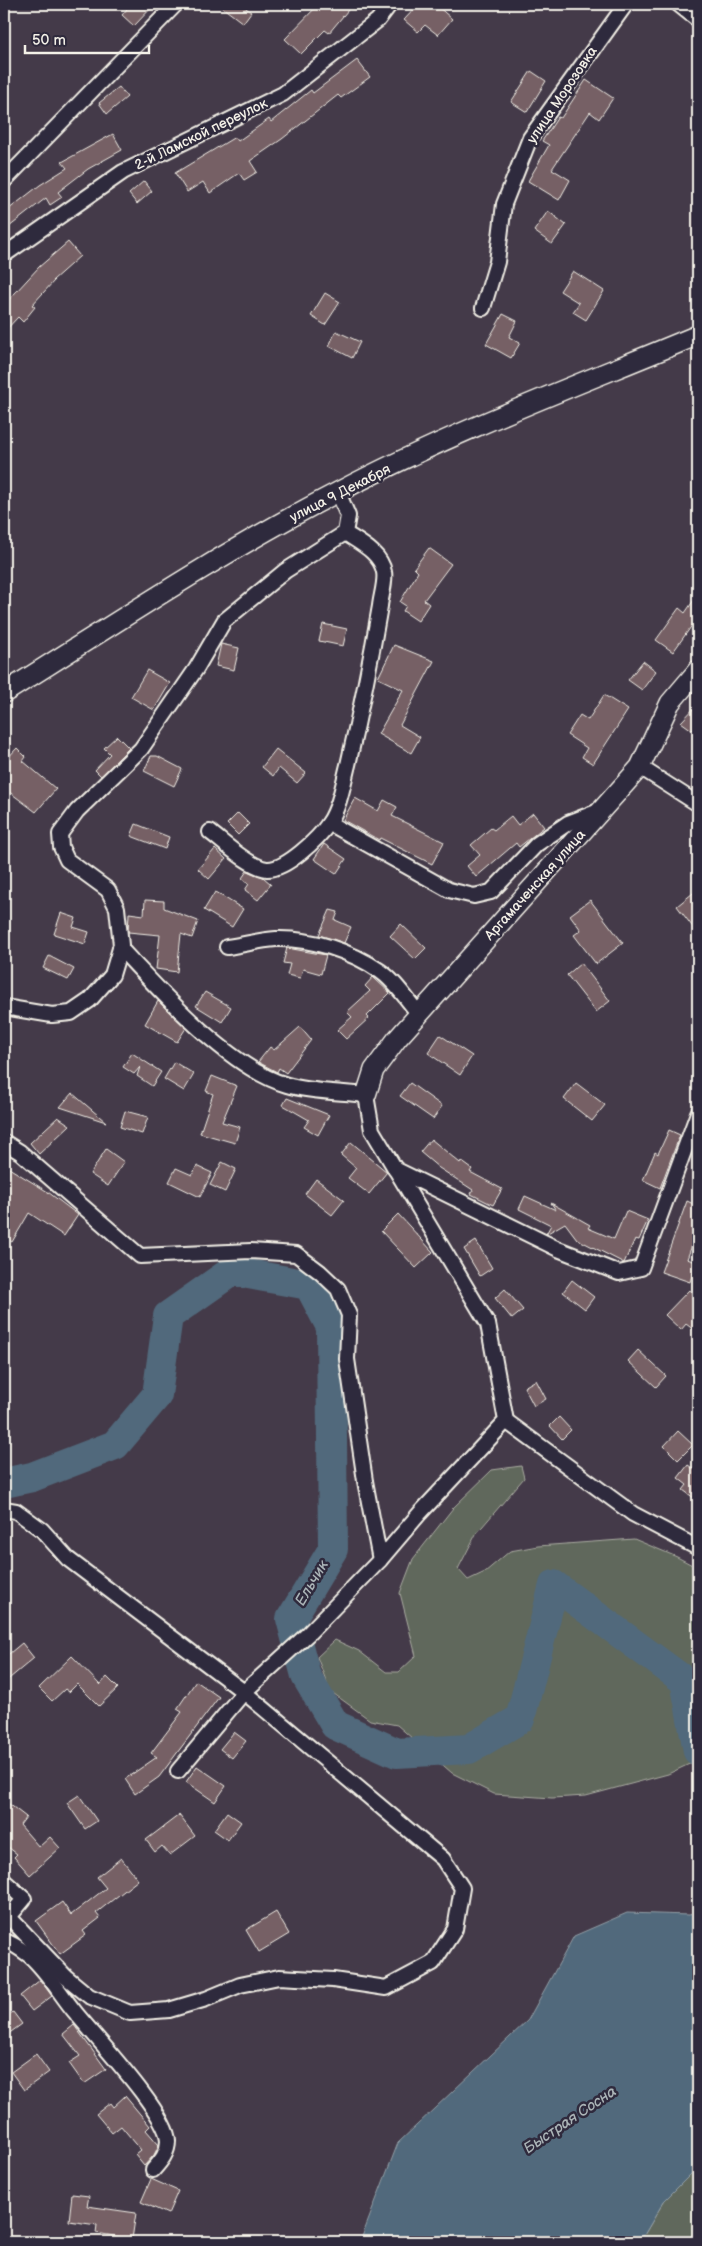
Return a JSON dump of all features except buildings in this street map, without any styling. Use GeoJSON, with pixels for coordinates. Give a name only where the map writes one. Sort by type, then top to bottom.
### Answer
{"type":"FeatureCollection","features":[{"type":"Feature","properties":{"kind":"main road","name":"улица 9 Декабря"},"geometry":{"type":"LineString","coordinates":[[4,693],[232,551],[338,492],[426,449],[698,335]]}},
{"type":"Feature","properties":{"kind":"main road","name":"Аргамаченская улица"},"geometry":{"type":"LineString","coordinates":[[366,1096],[374,1070],[419,1014],[640,767],[670,703],[698,670]]}},
{"type":"Feature","properties":{"kind":"street"},"geometry":{"type":"LineString","coordinates":[[4,181],[176,4]]}},
{"type":"Feature","properties":{"kind":"street","name":"2-й Ламской переулок"},"geometry":{"type":"LineString","coordinates":[[4,255],[123,172],[283,94],[378,20],[390,4]]}},
{"type":"Feature","properties":{"kind":"street","name":"улица Морозовка"},"geometry":{"type":"LineString","coordinates":[[483,308],[497,262],[504,204],[530,138],[626,4]]}},
{"type":"Feature","properties":{"kind":"street"},"geometry":{"type":"LineString","coordinates":[[678,4],[698,20]]}},
{"type":"Feature","properties":{"kind":"street"},"geometry":{"type":"LineString","coordinates":[[4,1007],[52,1015],[71,1013],[90,1000],[112,975],[120,948],[117,908],[108,890],[67,860],[61,847],[60,834],[77,811],[141,749],[196,669],[224,622],[285,571],[345,533],[348,516],[338,492]]}},
{"type":"Feature","properties":{"kind":"street"},"geometry":{"type":"LineString","coordinates":[[210,832],[243,858],[266,869],[285,864],[303,850],[329,823],[339,801],[353,745],[376,631],[385,573],[379,560],[370,550],[345,533]]}},
{"type":"Feature","properties":{"kind":"street"},"geometry":{"type":"LineString","coordinates":[[640,767],[698,804]]}},
{"type":"Feature","properties":{"kind":"street"},"geometry":{"type":"LineString","coordinates":[[329,823],[449,890],[474,896],[492,892],[537,844],[568,823],[602,810]]}},
{"type":"Feature","properties":{"kind":"street"},"geometry":{"type":"LineString","coordinates":[[227,947],[275,939],[298,940],[327,946],[354,957],[382,972],[419,1014]]}},
{"type":"Feature","properties":{"kind":"street"},"geometry":{"type":"LineString","coordinates":[[120,948],[164,996],[224,1048],[260,1075],[288,1085],[366,1096],[372,1130],[488,1324],[506,1421],[632,1514],[698,1548]]}},
{"type":"Feature","properties":{"kind":"street"},"geometry":{"type":"LineString","coordinates":[[394,1169],[558,1249],[620,1273],[641,1268],[698,1114]]}},
{"type":"Feature","properties":{"kind":"street"},"geometry":{"type":"LineString","coordinates":[[4,1142],[20,1152],[140,1256],[251,1250],[296,1254],[320,1272],[338,1289],[349,1314],[347,1360],[365,1480],[380,1560]]}},
{"type":"Feature","properties":{"kind":"street"},"geometry":{"type":"LineString","coordinates":[[178,1771],[244,1692],[308,1634],[380,1560],[420,1513],[506,1421]]}},
{"type":"Feature","properties":{"kind":"street"},"geometry":{"type":"LineString","coordinates":[[4,1509],[16,1511],[35,1525],[68,1559],[244,1692],[443,1859],[462,1888],[455,1929],[433,1963],[386,1988],[333,1980],[279,1978],[240,1984],[206,1999],[169,2010],[130,2013],[89,1996],[66,1977],[7,1920],[24,1899],[4,1881]]}},
{"type":"Feature","properties":{"kind":"street"},"geometry":{"type":"LineString","coordinates":[[4,1941],[10,1942],[30,1957],[54,1983],[74,2012],[124,2070],[160,2120],[168,2139],[166,2154],[154,2170]]}},
{"type":"Feature","properties":{"kind":"green space"},"geometry":{"type":"Polygon","coordinates":[[[521,1466],[524,1478],[476,1534],[458,1569],[468,1580],[485,1572],[510,1551],[538,1546],[634,1539],[698,1568],[698,1760],[668,1774],[586,1796],[552,1798],[494,1794],[452,1773],[397,1725],[370,1720],[330,1691],[317,1657],[335,1640],[359,1651],[386,1672],[399,1672],[416,1656],[400,1593],[413,1559],[453,1508],[492,1470],[521,1466]]]}},
{"type":"Feature","properties":{"kind":"green space"},"geometry":{"type":"Polygon","coordinates":[[[698,2167],[698,2242],[640,2242],[664,2201],[698,2167]]]}},
{"type":"Feature","properties":{"kind":"water","name":"Быстрая Сосна"},"geometry":{"type":"Polygon","coordinates":[[[627,1913],[689,1915],[698,1913],[698,2167],[664,2201],[640,2242],[360,2242],[398,2143],[528,2020],[574,1936],[627,1913]]]}},
{"type":"Feature","properties":{"kind":"waterway","name":"Ельчик"},"geometry":{"type":"LineString","coordinates":[[4,1483],[32,1477],[115,1445],[157,1395],[168,1316],[232,1271],[309,1285],[331,1327],[333,1549],[291,1619],[306,1676],[335,1725],[397,1753],[469,1749],[520,1719],[554,1585],[685,1681],[698,1751]]}}]}
